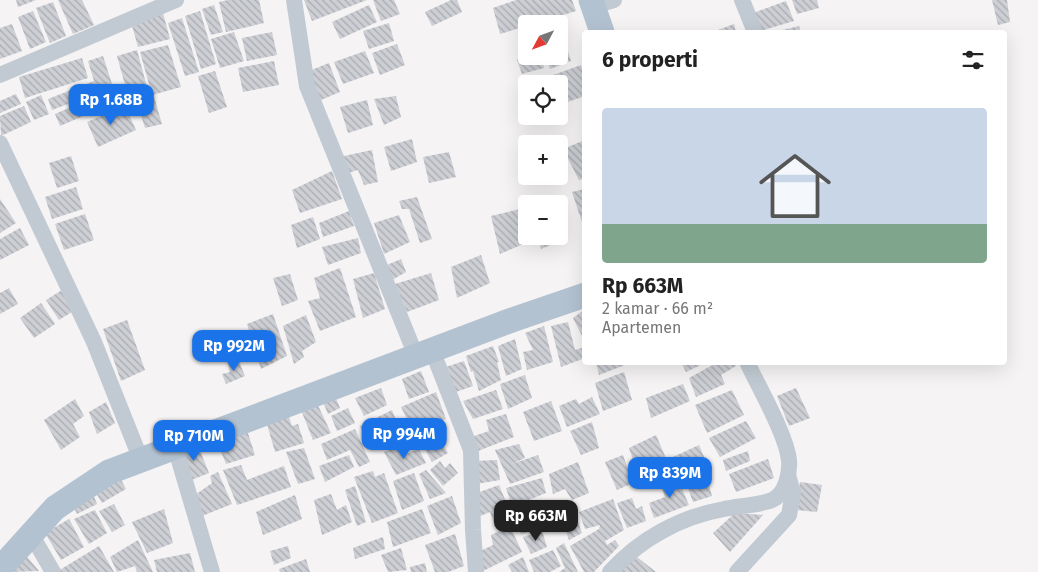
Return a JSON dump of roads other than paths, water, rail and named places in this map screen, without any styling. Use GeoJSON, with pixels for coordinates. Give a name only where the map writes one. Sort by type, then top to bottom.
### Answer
{"type":"FeatureCollection","features":[{"type":"Feature","properties":{"kind":"main road"},"geometry":{"type":"LineString","coordinates":[[599,2],[602,30]]}},
{"type":"Feature","properties":{"kind":"main road"},"geometry":{"type":"LineString","coordinates":[[0,569],[55,508],[108,472],[424,353],[582,296]]}},
{"type":"Feature","properties":{"kind":"street"},"geometry":{"type":"LineString","coordinates":[[0,75],[158,4],[176,0]]}},
{"type":"Feature","properties":{"kind":"street"},"geometry":{"type":"LineString","coordinates":[[294,0],[307,86],[424,353],[471,450],[476,572]]}},
{"type":"Feature","properties":{"kind":"street"},"geometry":{"type":"LineString","coordinates":[[742,0],[754,30]]}},
{"type":"Feature","properties":{"kind":"street"},"geometry":{"type":"LineString","coordinates":[[0,143],[94,342],[141,460]]}},
{"type":"Feature","properties":{"kind":"street"},"geometry":{"type":"LineString","coordinates":[[610,572],[644,542],[675,522],[701,513],[773,500],[784,489],[788,475],[789,459],[780,434],[748,365]]}},
{"type":"Feature","properties":{"kind":"street"},"geometry":{"type":"LineString","coordinates":[[174,447],[212,572]]}},
{"type":"Feature","properties":{"kind":"street"},"geometry":{"type":"LineString","coordinates":[[737,572],[789,515],[793,493],[788,475]]}},
{"type":"Feature","properties":{"kind":"street"},"geometry":{"type":"LineString","coordinates":[[31,534],[53,572]]}}]}
